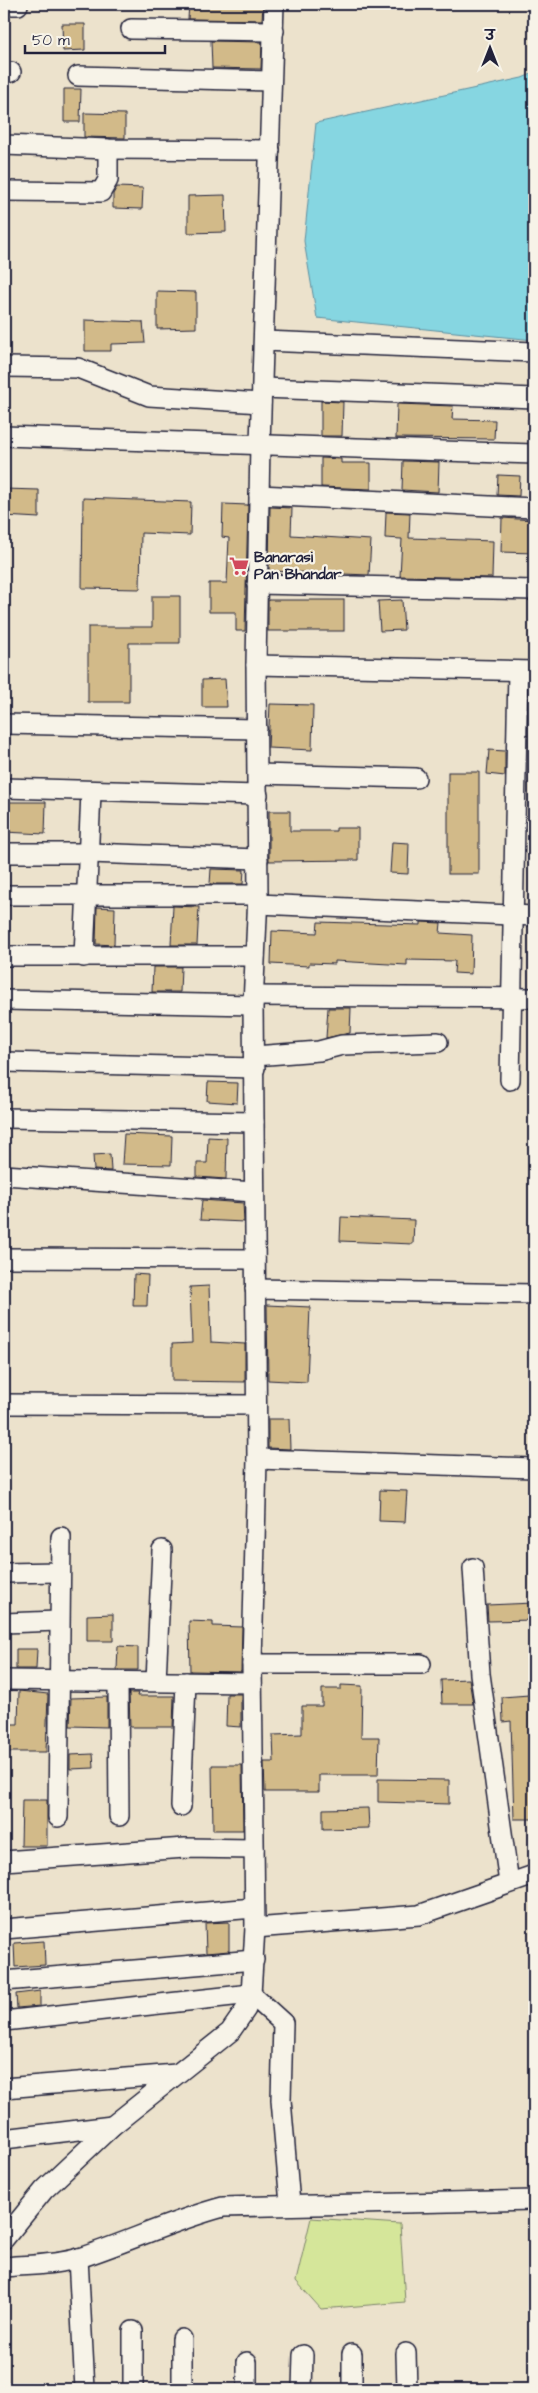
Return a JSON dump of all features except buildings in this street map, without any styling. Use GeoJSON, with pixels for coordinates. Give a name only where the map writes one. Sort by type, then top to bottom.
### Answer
{"type":"FeatureCollection","features":[{"type":"Feature","properties":{"kind":"street"},"geometry":{"type":"LineString","coordinates":[[4,2239],[44,2190],[112,2126],[230,2032],[246,2009],[251,1994],[255,1928],[252,1664],[256,1459],[255,1062],[253,1000],[258,900],[256,665],[260,444],[274,4]]}},
{"type":"Feature","properties":{"kind":"street"},"geometry":{"type":"LineString","coordinates":[[131,29],[274,31]]}},
{"type":"Feature","properties":{"kind":"street"},"geometry":{"type":"LineString","coordinates":[[78,76],[271,81]]}},
{"type":"Feature","properties":{"kind":"street"},"geometry":{"type":"LineString","coordinates":[[4,146],[270,150]]}},
{"type":"Feature","properties":{"kind":"street"},"geometry":{"type":"LineString","coordinates":[[4,191],[101,192],[108,180],[108,149]]}},
{"type":"Feature","properties":{"kind":"street"},"geometry":{"type":"LineString","coordinates":[[264,341],[534,352]]}},
{"type":"Feature","properties":{"kind":"street"},"geometry":{"type":"LineString","coordinates":[[4,367],[78,368],[149,396],[262,395],[534,398]]}},
{"type":"Feature","properties":{"kind":"street"},"geometry":{"type":"LineString","coordinates":[[4,436],[534,454]]}},
{"type":"Feature","properties":{"kind":"street"},"geometry":{"type":"LineString","coordinates":[[259,496],[534,508]]}},
{"type":"Feature","properties":{"kind":"street"},"geometry":{"type":"LineString","coordinates":[[257,584],[534,590]]}},
{"type":"Feature","properties":{"kind":"street"},"geometry":{"type":"LineString","coordinates":[[256,665],[526,671],[513,915],[513,998],[510,1080]]}},
{"type":"Feature","properties":{"kind":"street"},"geometry":{"type":"LineString","coordinates":[[4,724],[257,729]]}},
{"type":"Feature","properties":{"kind":"street"},"geometry":{"type":"LineString","coordinates":[[258,774],[416,778]]}},
{"type":"Feature","properties":{"kind":"street"},"geometry":{"type":"LineString","coordinates":[[4,788],[91,792],[258,795]]}},
{"type":"Feature","properties":{"kind":"street"},"geometry":{"type":"LineString","coordinates":[[84,957],[86,894],[90,852],[91,792]]}},
{"type":"Feature","properties":{"kind":"street"},"geometry":{"type":"LineString","coordinates":[[4,853],[90,852],[258,859]]}},
{"type":"Feature","properties":{"kind":"street"},"geometry":{"type":"LineString","coordinates":[[4,895],[86,894],[258,900],[534,916]]}},
{"type":"Feature","properties":{"kind":"street"},"geometry":{"type":"LineString","coordinates":[[4,956],[256,956]]}},
{"type":"Feature","properties":{"kind":"street"},"geometry":{"type":"LineString","coordinates":[[4,1000],[534,998]]}},
{"type":"Feature","properties":{"kind":"street"},"geometry":{"type":"LineString","coordinates":[[4,1062],[255,1062],[342,1045],[438,1042]]}},
{"type":"Feature","properties":{"kind":"street"},"geometry":{"type":"LineString","coordinates":[[4,1118],[254,1122]]}},
{"type":"Feature","properties":{"kind":"street"},"geometry":{"type":"LineString","coordinates":[[4,1174],[254,1192]]}},
{"type":"Feature","properties":{"kind":"street"},"geometry":{"type":"LineString","coordinates":[[4,1258],[255,1259]]}},
{"type":"Feature","properties":{"kind":"street"},"geometry":{"type":"LineString","coordinates":[[255,1289],[534,1294]]}},
{"type":"Feature","properties":{"kind":"street"},"geometry":{"type":"LineString","coordinates":[[4,1404],[255,1405]]}},
{"type":"Feature","properties":{"kind":"street"},"geometry":{"type":"LineString","coordinates":[[256,1459],[534,1468]]}},
{"type":"Feature","properties":{"kind":"street"},"geometry":{"type":"LineString","coordinates":[[58,1817],[58,1621],[61,1537]]}},
{"type":"Feature","properties":{"kind":"street"},"geometry":{"type":"LineString","coordinates":[[156,1681],[162,1550]]}},
{"type":"Feature","properties":{"kind":"street"},"geometry":{"type":"LineString","coordinates":[[472,1568],[480,1674],[509,1883]]}},
{"type":"Feature","properties":{"kind":"street"},"geometry":{"type":"LineString","coordinates":[[4,1573],[59,1572]]}},
{"type":"Feature","properties":{"kind":"street"},"geometry":{"type":"LineString","coordinates":[[4,1623],[58,1621]]}},
{"type":"Feature","properties":{"kind":"street"},"geometry":{"type":"LineString","coordinates":[[252,1664],[421,1664]]}},
{"type":"Feature","properties":{"kind":"street"},"geometry":{"type":"LineString","coordinates":[[4,1680],[252,1683]]}},
{"type":"Feature","properties":{"kind":"street"},"geometry":{"type":"LineString","coordinates":[[118,1682],[119,1816]]}},
{"type":"Feature","properties":{"kind":"street"},"geometry":{"type":"LineString","coordinates":[[181,1806],[186,1682]]}},
{"type":"Feature","properties":{"kind":"street"},"geometry":{"type":"LineString","coordinates":[[4,1862],[185,1848],[254,1849]]}},
{"type":"Feature","properties":{"kind":"street"},"geometry":{"type":"LineString","coordinates":[[255,1928],[419,1915],[534,1874]]}},
{"type":"Feature","properties":{"kind":"street"},"geometry":{"type":"LineString","coordinates":[[4,1929],[254,1908]]}},
{"type":"Feature","properties":{"kind":"street"},"geometry":{"type":"LineString","coordinates":[[4,1981],[254,1960]]}},
{"type":"Feature","properties":{"kind":"street"},"geometry":{"type":"LineString","coordinates":[[4,2021],[251,1994],[283,2023],[281,2100],[290,2204]]}},
{"type":"Feature","properties":{"kind":"street"},"geometry":{"type":"LineString","coordinates":[[4,2088],[176,2074]]}},
{"type":"Feature","properties":{"kind":"street"},"geometry":{"type":"LineString","coordinates":[[4,2139],[112,2126]]}},
{"type":"Feature","properties":{"kind":"street"},"geometry":{"type":"LineString","coordinates":[[4,2267],[52,2263],[78,2258],[185,2217],[223,2207],[534,2200]]}},
{"type":"Feature","properties":{"kind":"street"},"geometry":{"type":"LineString","coordinates":[[78,2258],[85,2389]]}},
{"type":"Feature","properties":{"kind":"street"},"geometry":{"type":"LineString","coordinates":[[133,2389],[134,2331]]}},
{"type":"Feature","properties":{"kind":"street"},"geometry":{"type":"LineString","coordinates":[[182,2339],[182,2389]]}},
{"type":"Feature","properties":{"kind":"street"},"geometry":{"type":"LineString","coordinates":[[406,2353],[407,2389]]}},
{"type":"Feature","properties":{"kind":"street"},"geometry":{"type":"LineString","coordinates":[[352,2354],[352,2389]]}},
{"type":"Feature","properties":{"kind":"street"},"geometry":{"type":"LineString","coordinates":[[302,2389],[303,2355]]}},
{"type":"Feature","properties":{"kind":"street"},"geometry":{"type":"LineString","coordinates":[[247,2362],[247,2389]]}},
{"type":"Feature","properties":{"kind":"green space"},"geometry":{"type":"Polygon","coordinates":[[[311,2218],[400,2224],[405,2302],[321,2309],[296,2281],[311,2218]]]}},
{"type":"Feature","properties":{"kind":"water"},"geometry":{"type":"Polygon","coordinates":[[[534,73],[534,340],[317,318],[304,241],[316,123],[522,78],[534,73]]]}},
{"type":"Feature","properties":{"kind":"place","name":"Banarasi Pan Bhandar"},"geometry":{"type":"Point","coordinates":[239,566]}}]}
